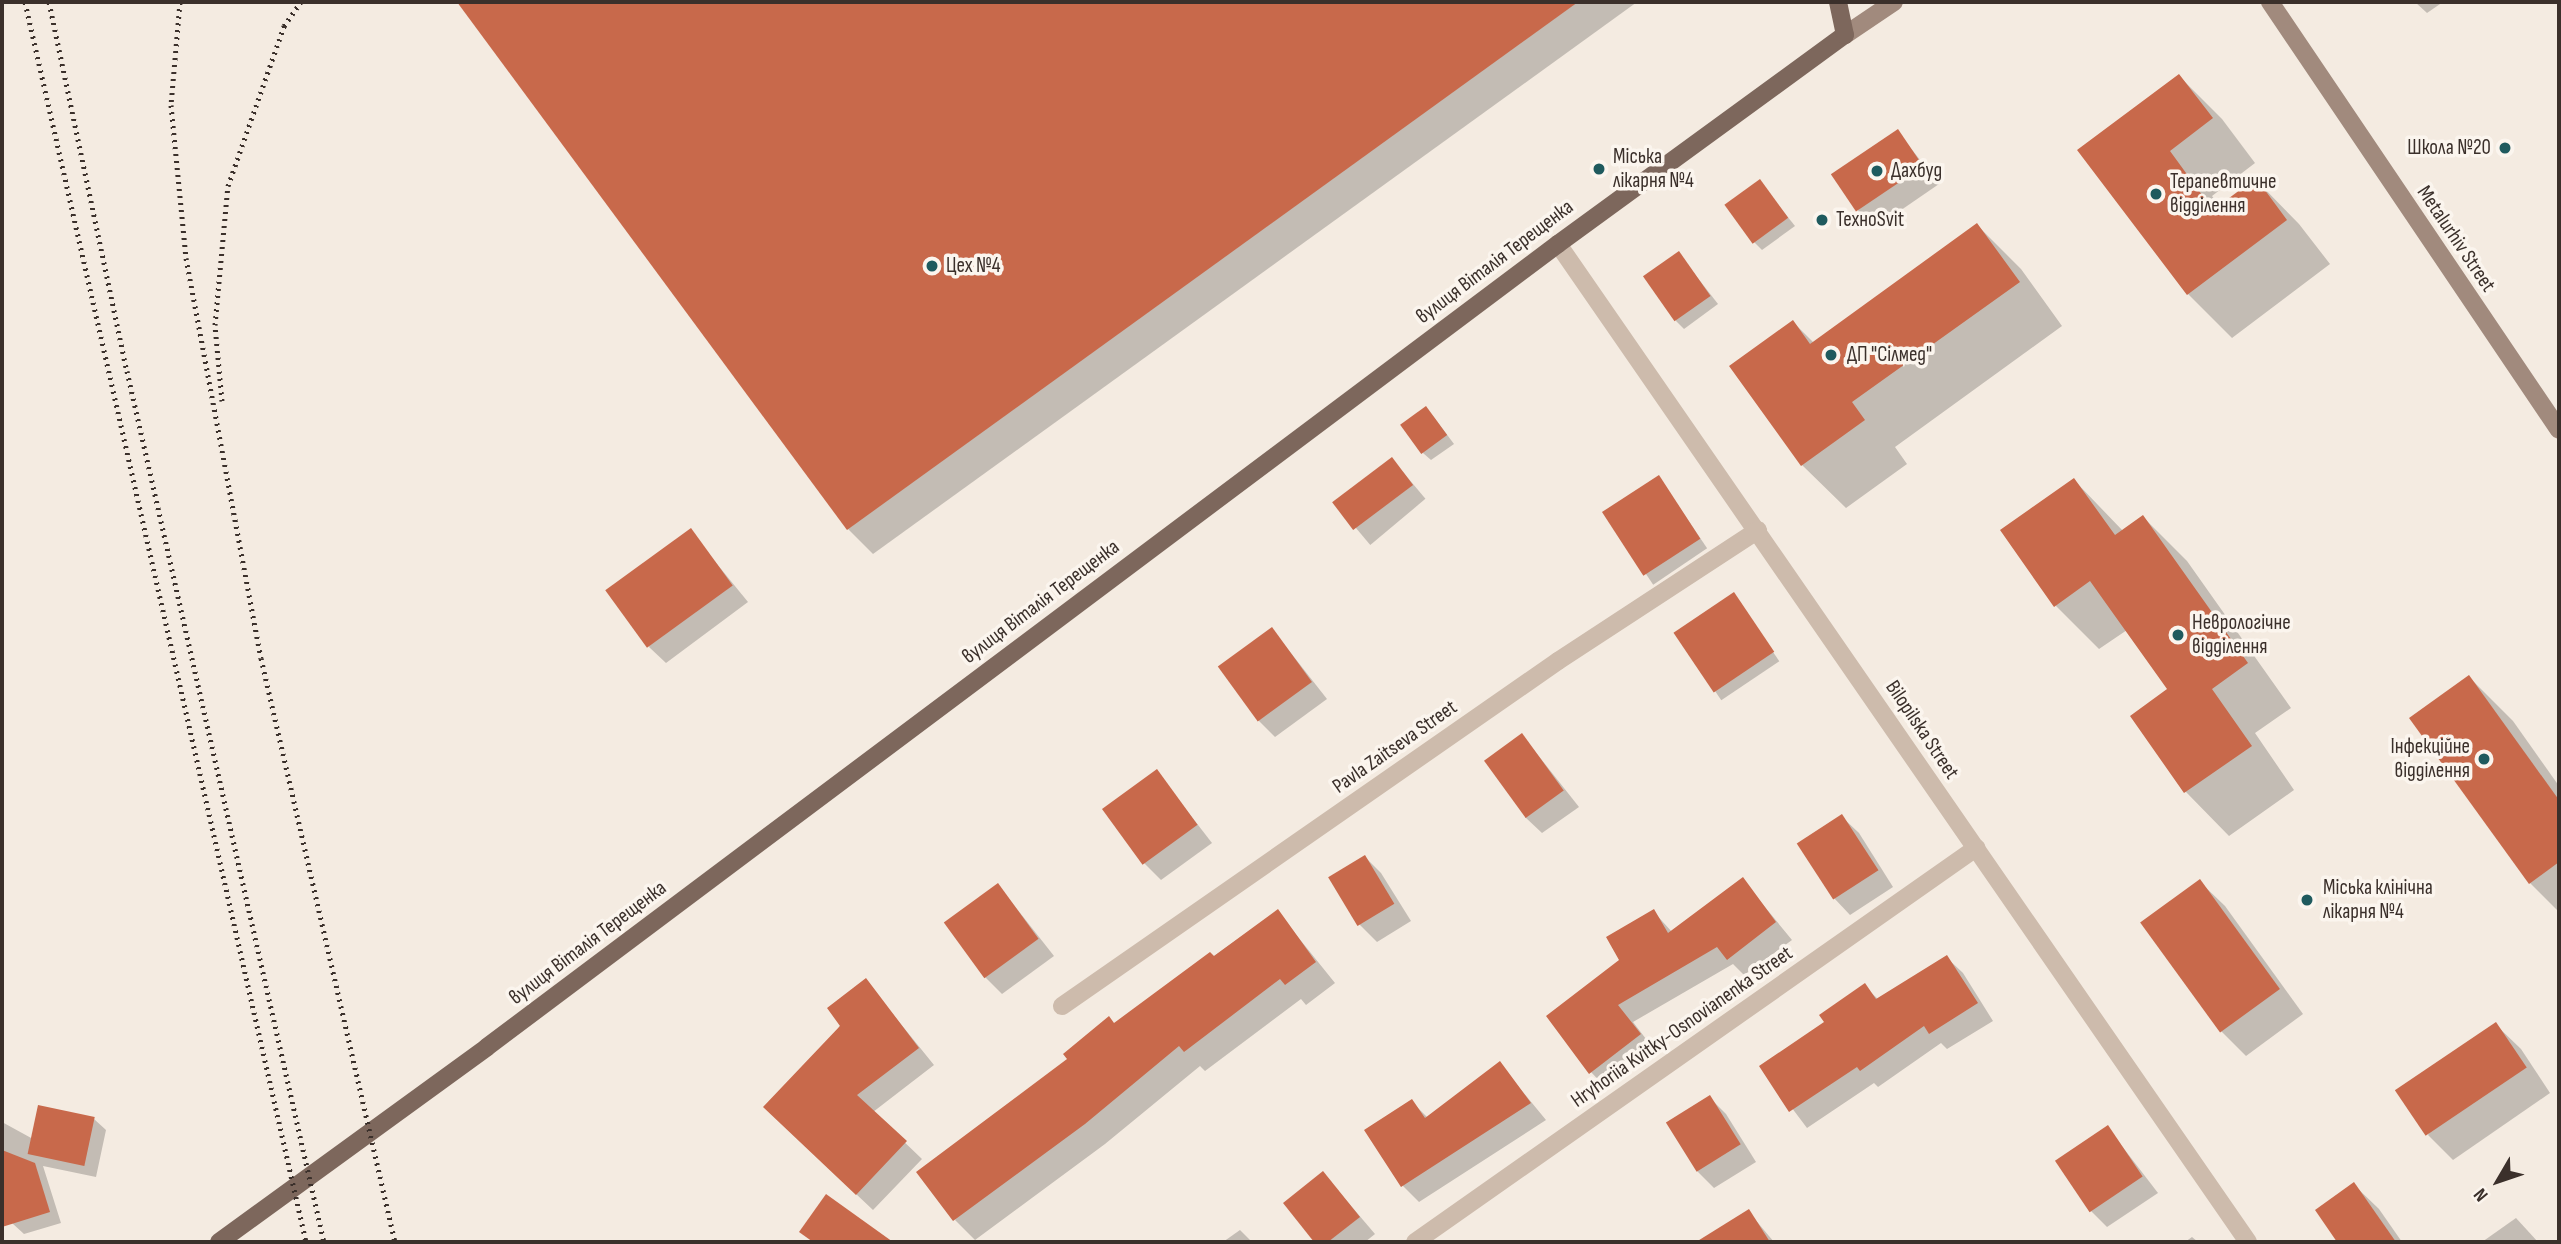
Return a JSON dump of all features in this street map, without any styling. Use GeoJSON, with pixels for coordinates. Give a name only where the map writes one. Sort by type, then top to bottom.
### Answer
{"type":"FeatureCollection","features":[{"type":"Feature","properties":{"kind":"main road"},"geometry":{"type":"LineString","coordinates":[[1838,2],[1844,35]]}},
{"type":"Feature","properties":{"kind":"main road","name":"вулиця Віталія Терещенка"},"geometry":{"type":"LineString","coordinates":[[219,1242],[488,1047],[1558,244],[1844,35],[1894,2]]}},
{"type":"Feature","properties":{"kind":"main road","name":"Metalurhiv Street"},"geometry":{"type":"LineString","coordinates":[[2270,2],[2559,430]]}},
{"type":"Feature","properties":{"kind":"street","name":"Bilopilska Street"},"geometry":{"type":"LineString","coordinates":[[1558,244],[2248,1242]]}},
{"type":"Feature","properties":{"kind":"street","name":"Pavla Zaitseva Street"},"geometry":{"type":"LineString","coordinates":[[1062,1006],[1558,661],[1758,530]]}},
{"type":"Feature","properties":{"kind":"street","name":"Hryhoriia Kvitky-Osnovianenka Street"},"geometry":{"type":"LineString","coordinates":[[1415,1242],[1976,848]]}},
{"type":"Feature","properties":{"kind":"building","name":"Цех №4"},"geometry":{"type":"Polygon","coordinates":[[[457,2],[1578,2],[847,530],[457,2]]]}},
{"type":"Feature","properties":{"kind":"building","name":"Терапевтичне відділення"},"geometry":{"type":"Polygon","coordinates":[[[2179,74],[2213,118],[2170,151],[2213,210],[2256,178],[2287,220],[2187,295],[2077,150],[2179,74]]]}},
{"type":"Feature","properties":{"kind":"building","name":"Дахбуд"},"geometry":{"type":"Polygon","coordinates":[[[1898,129],[1923,166],[1856,212],[1831,174],[1898,129]]]}},
{"type":"Feature","properties":{"kind":"building"},"geometry":{"type":"Polygon","coordinates":[[[1760,179],[1788,218],[1753,244],[1724,205],[1760,179]]]}},
{"type":"Feature","properties":{"kind":"building","name":"ДП \"Сілмед\""},"geometry":{"type":"Polygon","coordinates":[[[1977,223],[2020,282],[1852,402],[1865,420],[1801,466],[1729,366],[1793,320],[1810,344],[1977,223]]]}},
{"type":"Feature","properties":{"kind":"building"},"geometry":{"type":"Polygon","coordinates":[[[1679,251],[1711,296],[1675,321],[1643,276],[1679,251]]]}},
{"type":"Feature","properties":{"kind":"building"},"geometry":{"type":"Polygon","coordinates":[[[1426,406],[1447,435],[1421,454],[1400,425],[1426,406]]]}},
{"type":"Feature","properties":{"kind":"building"},"geometry":{"type":"Polygon","coordinates":[[[1392,457],[1413,485],[1353,530],[1332,502],[1392,457]]]}},
{"type":"Feature","properties":{"kind":"building"},"geometry":{"type":"Polygon","coordinates":[[[1659,475],[1700,539],[1643,576],[1602,512],[1659,475]]]}},
{"type":"Feature","properties":{"kind":"building","name":"Неврологічне відділення"},"geometry":{"type":"Polygon","coordinates":[[[2074,478],[2115,535],[2143,515],[2248,663],[2212,689],[2252,746],[2184,793],[2130,716],[2167,689],[2090,581],[2054,607],[2000,530],[2074,478]]]}},
{"type":"Feature","properties":{"kind":"building"},"geometry":{"type":"Polygon","coordinates":[[[691,528],[733,585],[647,648],[605,590],[691,528]]]}},
{"type":"Feature","properties":{"kind":"building"},"geometry":{"type":"Polygon","coordinates":[[[1734,592],[1774,652],[1714,693],[1673,633],[1734,592]]]}},
{"type":"Feature","properties":{"kind":"building"},"geometry":{"type":"Polygon","coordinates":[[[1272,627],[1312,682],[1258,721],[1218,666],[1272,627]]]}},
{"type":"Feature","properties":{"kind":"building","name":"Інфекційне відділення"},"geometry":{"type":"Polygon","coordinates":[[[2469,675],[2559,800],[2559,862],[2529,884],[2409,718],[2469,675]]]}},
{"type":"Feature","properties":{"kind":"building"},"geometry":{"type":"Polygon","coordinates":[[[1522,733],[1564,790],[1526,818],[1484,761],[1522,733]]]}},
{"type":"Feature","properties":{"kind":"building"},"geometry":{"type":"Polygon","coordinates":[[[1157,769],[1198,825],[1143,865],[1102,809],[1157,769]]]}},
{"type":"Feature","properties":{"kind":"building"},"geometry":{"type":"Polygon","coordinates":[[[1842,814],[1878,870],[1833,900],[1797,843],[1842,814]]]}},
{"type":"Feature","properties":{"kind":"building"},"geometry":{"type":"Polygon","coordinates":[[[1365,855],[1394,904],[1357,926],[1328,877],[1365,855]]]}},
{"type":"Feature","properties":{"kind":"building"},"geometry":{"type":"Polygon","coordinates":[[[1743,877],[1776,922],[1727,960],[1717,947],[1618,1005],[1641,1034],[1589,1074],[1546,1016],[1619,960],[1606,937],[1654,909],[1668,933],[1743,877]]]}},
{"type":"Feature","properties":{"kind":"building"},"geometry":{"type":"Polygon","coordinates":[[[2200,879],[2280,989],[2220,1033],[2140,922],[2200,879]]]}},
{"type":"Feature","properties":{"kind":"building"},"geometry":{"type":"Polygon","coordinates":[[[998,883],[1039,939],[984,978],[944,922],[998,883]]]}},
{"type":"Feature","properties":{"kind":"building"},"geometry":{"type":"Polygon","coordinates":[[[1278,909],[1316,962],[1285,985],[1280,979],[1184,1052],[1179,1046],[1085,1124],[953,1221],[916,1172],[1067,1059],[1063,1054],[1109,1016],[1114,1023],[1210,952],[1214,956],[1278,909]]]}},
{"type":"Feature","properties":{"kind":"building"},"geometry":{"type":"Polygon","coordinates":[[[1947,955],[1978,1003],[1929,1034],[1924,1026],[1860,1071],[1857,1067],[1789,1112],[1759,1066],[1824,1022],[1819,1015],[1865,983],[1876,999],[1947,955]]]}},
{"type":"Feature","properties":{"kind":"building"},"geometry":{"type":"Polygon","coordinates":[[[866,978],[919,1048],[857,1095],[907,1141],[856,1195],[763,1107],[840,1026],[827,1008],[866,978]]]}},
{"type":"Feature","properties":{"kind":"building"},"geometry":{"type":"Polygon","coordinates":[[[2496,1022],[2527,1068],[2426,1136],[2395,1090],[2496,1022]]]}},
{"type":"Feature","properties":{"kind":"building"},"geometry":{"type":"Polygon","coordinates":[[[1500,1061],[1531,1103],[1401,1187],[1364,1130],[1412,1099],[1425,1118],[1500,1061]]]}},
{"type":"Feature","properties":{"kind":"building"},"geometry":{"type":"Polygon","coordinates":[[[1710,1095],[1741,1144],[1697,1172],[1666,1123],[1710,1095]]]}},
{"type":"Feature","properties":{"kind":"building"},"geometry":{"type":"Polygon","coordinates":[[[38,1105],[95,1117],[84,1166],[28,1154],[38,1105]]]}},
{"type":"Feature","properties":{"kind":"building"},"geometry":{"type":"Polygon","coordinates":[[[2108,1125],[2143,1176],[2090,1212],[2055,1161],[2108,1125]]]}},
{"type":"Feature","properties":{"kind":"building"},"geometry":{"type":"Polygon","coordinates":[[[2,1150],[35,1163],[50,1212],[2,1227],[2,1150]]]}},
{"type":"Feature","properties":{"kind":"building"},"geometry":{"type":"Polygon","coordinates":[[[1323,1171],[1360,1217],[1328,1242],[1314,1242],[1283,1203],[1323,1171]]]}},
{"type":"Feature","properties":{"kind":"building"},"geometry":{"type":"Polygon","coordinates":[[[2354,1182],[2396,1242],[2337,1242],[2315,1210],[2354,1182]]]}},
{"type":"Feature","properties":{"kind":"building"},"geometry":{"type":"Polygon","coordinates":[[[826,1194],[893,1242],[813,1242],[799,1232],[826,1194]]]}},
{"type":"Feature","properties":{"kind":"building"},"geometry":{"type":"Polygon","coordinates":[[[1749,1209],[1770,1242],[1696,1242],[1749,1209]]]}},
{"type":"Feature","properties":{"kind":"railway"},"geometry":{"type":"LineString","coordinates":[[25,2],[306,1242]]}},
{"type":"Feature","properties":{"kind":"railway"},"geometry":{"type":"LineString","coordinates":[[49,2],[127,371],[324,1242]]}},
{"type":"Feature","properties":{"kind":"railway"},"geometry":{"type":"LineString","coordinates":[[180,2],[171,105],[186,258],[261,658],[395,1242]]}},
{"type":"Feature","properties":{"kind":"railway"},"geometry":{"type":"LineString","coordinates":[[222,401],[215,325],[228,186],[284,26],[301,2]]}},
{"type":"Feature","properties":{"kind":"place","name":"Школа №20"},"geometry":{"type":"Point","coordinates":[2505,148]}},
{"type":"Feature","properties":{"kind":"place","name":"Міська лікарня №4"},"geometry":{"type":"Point","coordinates":[1599,169]}},
{"type":"Feature","properties":{"kind":"place","name":"Дахбуд"},"geometry":{"type":"Point","coordinates":[1877,171]}},
{"type":"Feature","properties":{"kind":"place","name":"Терапевтичне відділення"},"geometry":{"type":"Point","coordinates":[2156,194]}},
{"type":"Feature","properties":{"kind":"place","name":"ТехноSvit"},"geometry":{"type":"Point","coordinates":[1822,220]}},
{"type":"Feature","properties":{"kind":"place","name":"Цех №4"},"geometry":{"type":"Point","coordinates":[932,266]}},
{"type":"Feature","properties":{"kind":"place","name":"ДП \"Сілмед\""},"geometry":{"type":"Point","coordinates":[1831,355]}},
{"type":"Feature","properties":{"kind":"place","name":"Неврологічне відділення"},"geometry":{"type":"Point","coordinates":[2178,635]}},
{"type":"Feature","properties":{"kind":"place","name":"Інфекційне відділення"},"geometry":{"type":"Point","coordinates":[2484,759]}},
{"type":"Feature","properties":{"kind":"place","name":"Міська клінічна лікарня №4"},"geometry":{"type":"Point","coordinates":[2307,900]}}]}
